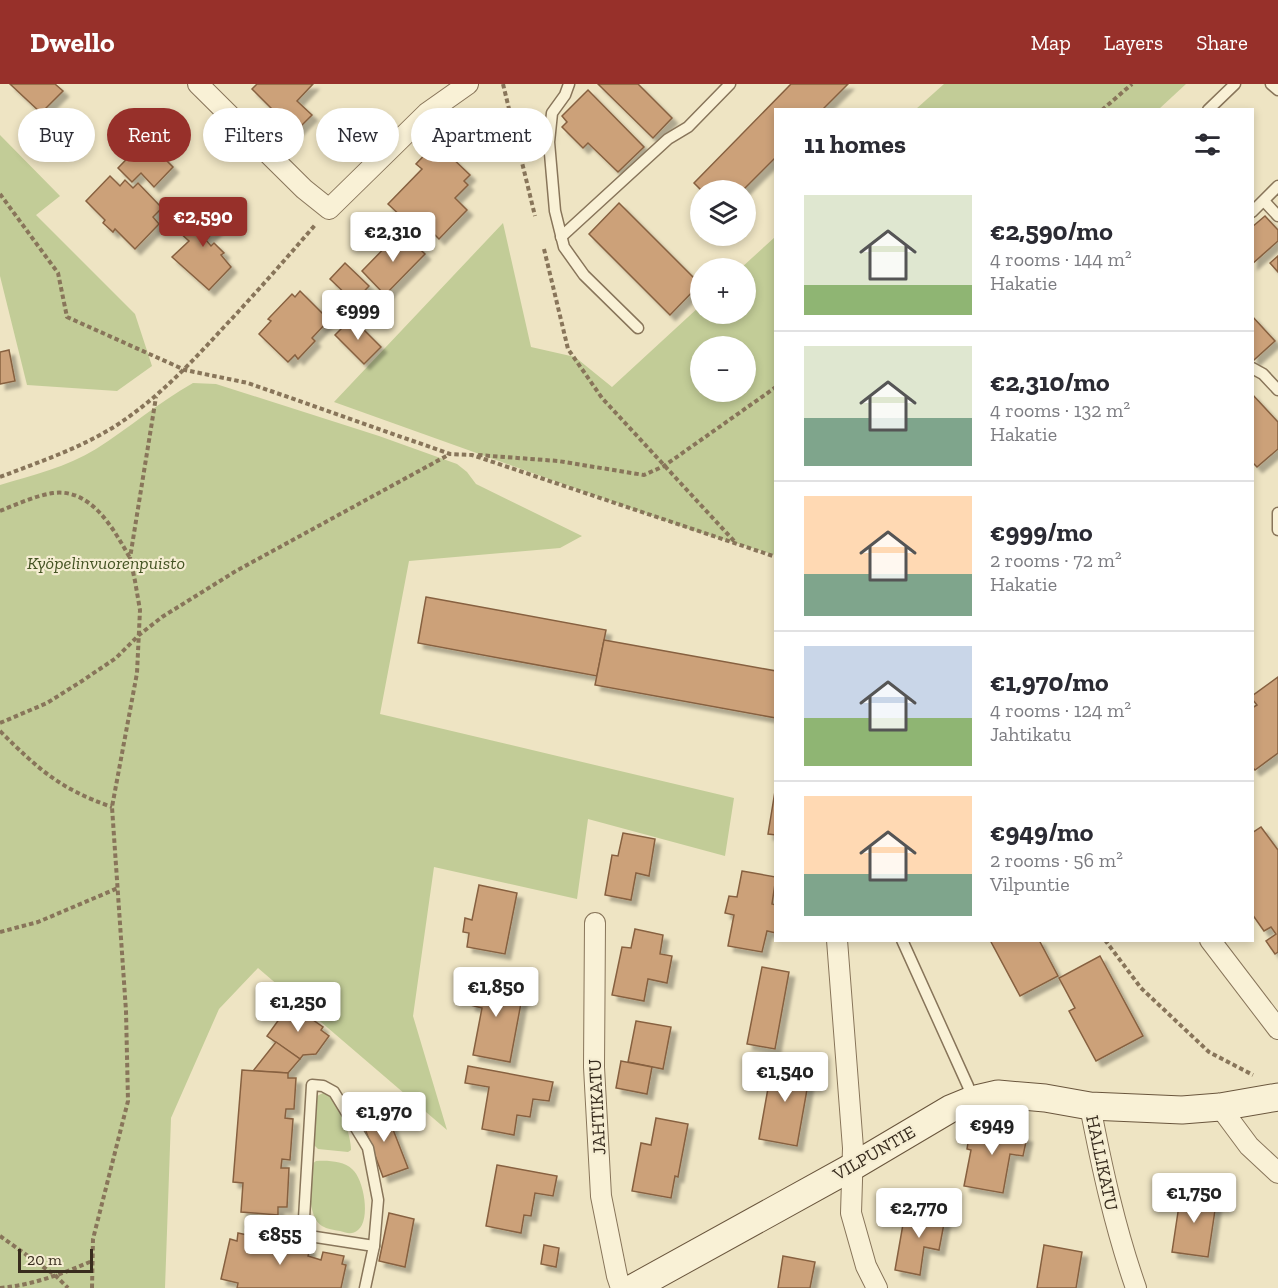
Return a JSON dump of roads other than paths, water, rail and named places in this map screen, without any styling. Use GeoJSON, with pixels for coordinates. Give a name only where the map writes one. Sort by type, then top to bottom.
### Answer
{"type":"FeatureCollection","features":[{"type":"Feature","properties":{"kind":"street"},"geometry":{"type":"LineString","coordinates":[[198,84],[304,189],[329,209],[427,112],[468,84]]}},
{"type":"Feature","properties":{"kind":"street","name":"JAHTIKATU"},"geometry":{"type":"LineString","coordinates":[[595,923],[594,1067],[601,1196],[621,1288]]}},
{"type":"Feature","properties":{"kind":"street"},"geometry":{"type":"LineString","coordinates":[[837,942],[853,1148],[851,1213],[866,1266],[877,1288]]}},
{"type":"Feature","properties":{"kind":"street"},"geometry":{"type":"LineString","coordinates":[[1212,942],[1278,1029]]}},
{"type":"Feature","properties":{"kind":"street","name":"VILPUNTIE"},"geometry":{"type":"LineString","coordinates":[[633,1288],[852,1167],[950,1109],[972,1100],[998,1094],[1046,1098],[1090,1106],[1182,1110],[1220,1107],[1278,1097]]}},
{"type":"Feature","properties":{"kind":"street","name":"HALLIKATU"},"geometry":{"type":"LineString","coordinates":[[1090,1106],[1105,1184],[1120,1242],[1136,1288]]}},
{"type":"Feature","properties":{"kind":"street"},"geometry":{"type":"LineString","coordinates":[[1220,1107],[1249,1146],[1278,1173]]}},
{"type":"Feature","properties":{"kind":"lane"},"geometry":{"type":"LineString","coordinates":[[569,84],[565,95],[552,113],[549,142],[555,211],[561,237],[564,247],[584,275],[638,328]]}},
{"type":"Feature","properties":{"kind":"lane"},"geometry":{"type":"LineString","coordinates":[[561,237],[668,139],[688,127],[730,84]]}},
{"type":"Feature","properties":{"kind":"lane"},"geometry":{"type":"LineString","coordinates":[[1210,108],[1235,84]]}},
{"type":"Feature","properties":{"kind":"lane"},"geometry":{"type":"LineString","coordinates":[[1272,84],[1278,90]]}},
{"type":"Feature","properties":{"kind":"lane"},"geometry":{"type":"LineString","coordinates":[[1254,210],[1278,186]]}},
{"type":"Feature","properties":{"kind":"lane"},"geometry":{"type":"LineString","coordinates":[[1264,201],[1278,216]]}},
{"type":"Feature","properties":{"kind":"lane"},"geometry":{"type":"LineString","coordinates":[[1254,369],[1263,374],[1278,390]]}},
{"type":"Feature","properties":{"kind":"lane"},"geometry":{"type":"LineString","coordinates":[[1278,513],[1278,530]]}},
{"type":"Feature","properties":{"kind":"lane"},"geometry":{"type":"LineString","coordinates":[[903,942],[968,1086],[972,1100]]}},
{"type":"Feature","properties":{"kind":"lane"},"geometry":{"type":"LineString","coordinates":[[303,1234],[312,1085],[323,1086],[334,1092],[368,1148],[378,1200],[374,1246],[365,1288]]}},
{"type":"Feature","properties":{"kind":"lane"},"geometry":{"type":"LineString","coordinates":[[251,1227],[374,1246]]}},
{"type":"Feature","properties":{"kind":"park label","name":"Kyöpelinvuorenpuisto"},"geometry":{"type":"Point","coordinates":[106,563]}}]}
